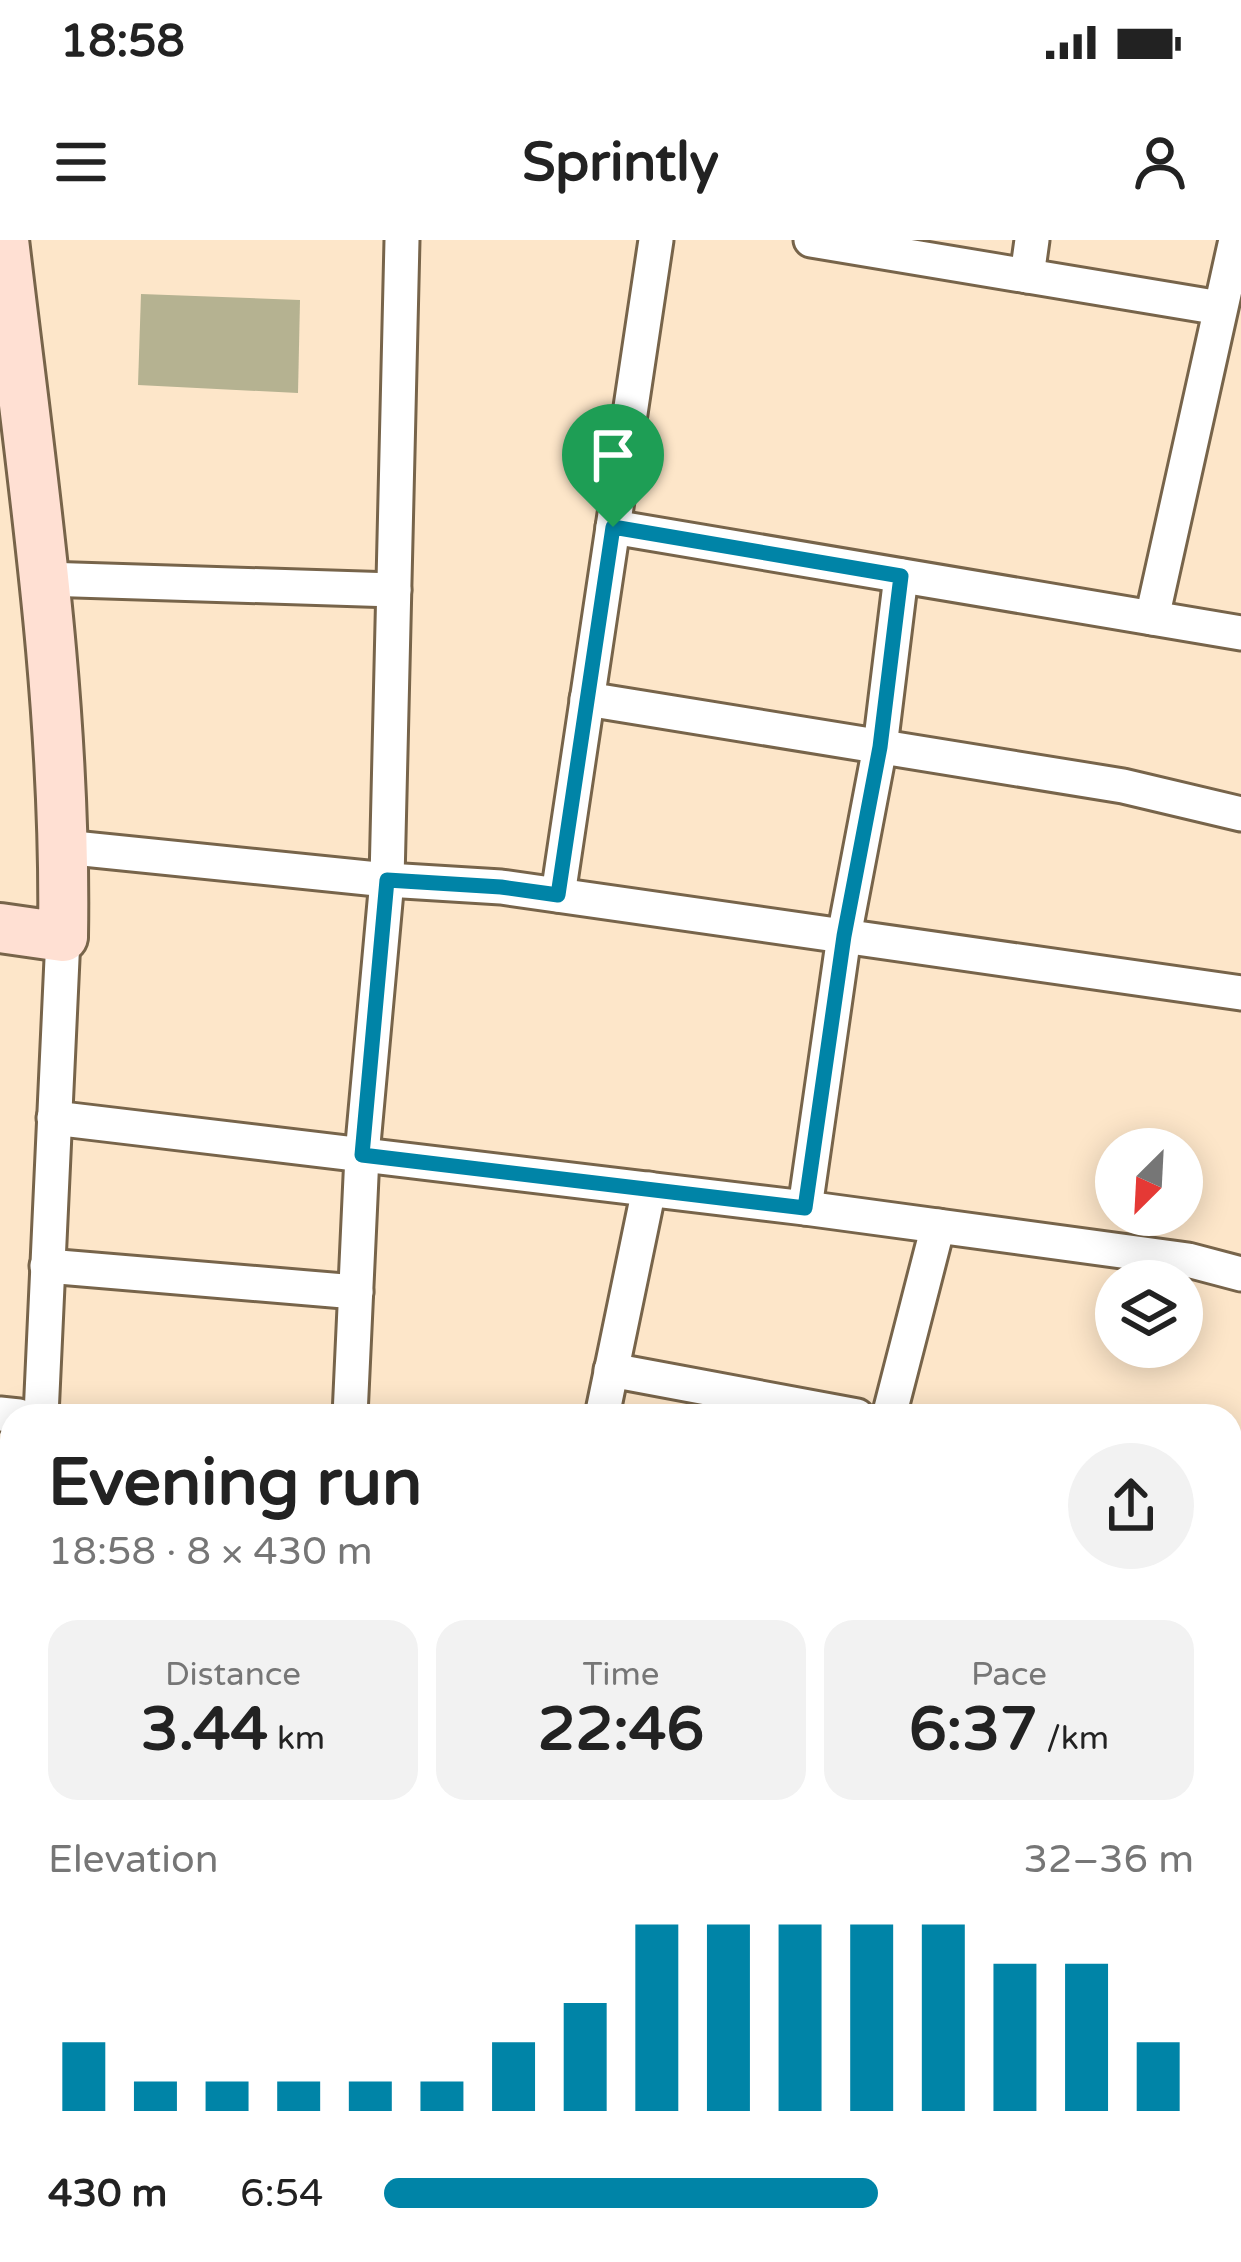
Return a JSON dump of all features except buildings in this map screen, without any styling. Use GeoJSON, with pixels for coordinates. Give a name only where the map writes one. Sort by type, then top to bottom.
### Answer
{"type":"FeatureCollection","features":[{"type":"Feature","properties":{"kind":"street"},"geometry":{"type":"LineString","coordinates":[[4,240],[11,394],[44,578],[64,847],[41,1404]]}},
{"type":"Feature","properties":{"kind":"street"},"geometry":{"type":"LineString","coordinates":[[351,1404],[362,1155],[387,880],[402,240]]}},
{"type":"Feature","properties":{"kind":"street"},"geometry":{"type":"LineString","coordinates":[[558,895],[656,240]]}},
{"type":"Feature","properties":{"kind":"street"},"geometry":{"type":"LineString","coordinates":[[812,240],[1220,308]]}},
{"type":"Feature","properties":{"kind":"street"},"geometry":{"type":"LineString","coordinates":[[1027,276],[1032,240]]}},
{"type":"Feature","properties":{"kind":"street"},"geometry":{"type":"LineString","coordinates":[[1152,618],[1236,240]]}},
{"type":"Feature","properties":{"kind":"street"},"geometry":{"type":"LineString","coordinates":[[613,527],[1241,633]]}},
{"type":"Feature","properties":{"kind":"street"},"geometry":{"type":"LineString","coordinates":[[805,1208],[844,936],[880,747],[901,576]]}},
{"type":"Feature","properties":{"kind":"street"},"geometry":{"type":"LineString","coordinates":[[44,578],[394,590]]}},
{"type":"Feature","properties":{"kind":"street"},"geometry":{"type":"LineString","coordinates":[[587,699],[1123,786],[1241,814]]}},
{"type":"Feature","properties":{"kind":"street"},"geometry":{"type":"LineString","coordinates":[[64,847],[501,887],[1241,993]]}},
{"type":"Feature","properties":{"kind":"street"},"geometry":{"type":"LineString","coordinates":[[0,928],[63,937]]}},
{"type":"Feature","properties":{"kind":"street"},"geometry":{"type":"LineString","coordinates":[[54,1118],[805,1208],[1188,1260],[1241,1274]]}},
{"type":"Feature","properties":{"kind":"street"},"geometry":{"type":"LineString","coordinates":[[604,1404],[649,1189]]}},
{"type":"Feature","properties":{"kind":"street"},"geometry":{"type":"LineString","coordinates":[[892,1404],[938,1226]]}},
{"type":"Feature","properties":{"kind":"street"},"geometry":{"type":"LineString","coordinates":[[47,1266],[356,1292]]}},
{"type":"Feature","properties":{"kind":"street"},"geometry":{"type":"LineString","coordinates":[[611,1370],[793,1404]]}},
{"type":"Feature","properties":{"kind":"route"},"geometry":{"type":"LineString","coordinates":[[613,527],[901,576],[880,747],[844,936],[805,1208],[362,1155],[387,880],[558,895],[613,527]]}}]}
